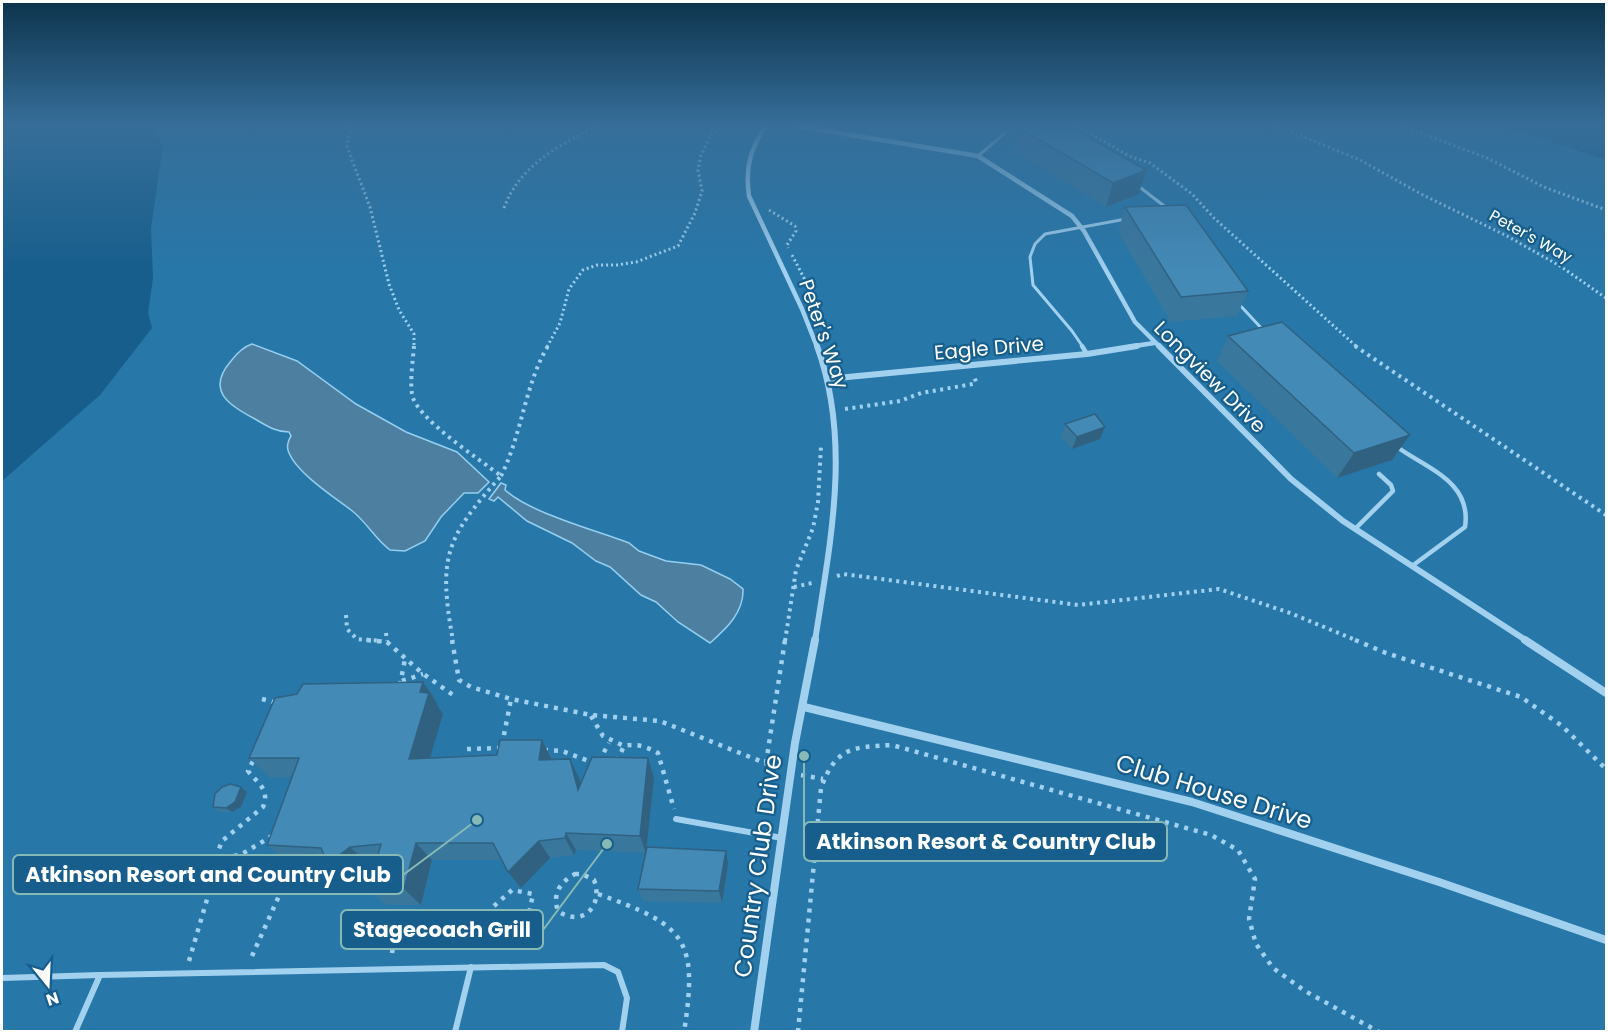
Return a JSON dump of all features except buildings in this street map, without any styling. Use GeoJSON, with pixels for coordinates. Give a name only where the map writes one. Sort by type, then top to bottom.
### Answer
{"type":"FeatureCollection","features":[{"type":"Feature","properties":{"kind":"street","name":"Peter's Way"},"geometry":{"type":"LineString","coordinates":[[746,174],[749,196],[798,297],[827,379],[837,433],[837,494],[804,707]]}},
{"type":"Feature","properties":{"kind":"street","name":"Longview Drive"},"geometry":{"type":"LineString","coordinates":[[1007,174],[1072,216],[1135,322],[1291,479],[1317,502],[1606,693]]}},
{"type":"Feature","properties":{"kind":"street","name":"Eagle Drive"},"geometry":{"type":"LineString","coordinates":[[827,379],[1087,354],[1154,343]]}},
{"type":"Feature","properties":{"kind":"street","name":"Country Club Drive"},"geometry":{"type":"LineString","coordinates":[[754,1032],[791,774],[804,707]]}},
{"type":"Feature","properties":{"kind":"street","name":"Club House Drive"},"geometry":{"type":"LineString","coordinates":[[804,707],[1192,802],[1439,882],[1606,940]]}},
{"type":"Feature","properties":{"kind":"lane"},"geometry":{"type":"LineString","coordinates":[[1130,182],[1172,212]]}},
{"type":"Feature","properties":{"kind":"lane"},"geometry":{"type":"LineString","coordinates":[[1087,354],[1072,331],[1033,285],[1030,276],[1032,249],[1036,240],[1059,230],[1129,218]]}},
{"type":"Feature","properties":{"kind":"lane"},"geometry":{"type":"LineString","coordinates":[[1232,295],[1248,316],[1267,333]]}},
{"type":"Feature","properties":{"kind":"lane"},"geometry":{"type":"LineString","coordinates":[[1392,443],[1448,480],[1465,503],[1468,517],[1465,527],[1412,566]]}},
{"type":"Feature","properties":{"kind":"lane"},"geometry":{"type":"LineString","coordinates":[[1355,529],[1393,491],[1391,485],[1378,474]]}},
{"type":"Feature","properties":{"kind":"lane"},"geometry":{"type":"LineString","coordinates":[[676,819],[782,838]]}},
{"type":"Feature","properties":{"kind":"lane"},"geometry":{"type":"LineString","coordinates":[[2,978],[186,972],[604,965],[618,972],[627,998],[622,1032]]}},
{"type":"Feature","properties":{"kind":"lane"},"geometry":{"type":"LineString","coordinates":[[455,1032],[471,967]]}},
{"type":"Feature","properties":{"kind":"lane"},"geometry":{"type":"LineString","coordinates":[[75,1032],[100,975]]}},
{"type":"Feature","properties":{"kind":"path"},"geometry":{"type":"LineString","coordinates":[[357,174],[370,207],[389,284],[399,310],[414,334],[412,396],[416,405],[435,424],[501,476]]}},
{"type":"Feature","properties":{"kind":"path"},"geometry":{"type":"LineString","coordinates":[[504,208],[508,194],[521,174]]}},
{"type":"Feature","properties":{"kind":"path"},"geometry":{"type":"LineString","coordinates":[[699,174],[702,191],[695,213],[678,246],[620,266],[594,264],[583,270],[571,282],[565,296],[561,321],[537,365],[515,451],[501,476],[471,510],[449,550],[446,572],[447,591],[459,680],[471,687],[511,699],[591,715],[660,721],[791,774],[824,779]]}},
{"type":"Feature","properties":{"kind":"path"},"geometry":{"type":"LineString","coordinates":[[1165,174],[1192,194],[1214,218],[1362,352],[1606,514]]}},
{"type":"Feature","properties":{"kind":"path","name":"Peter's Way"},"geometry":{"type":"LineString","coordinates":[[1386,174],[1560,266],[1606,298]]}},
{"type":"Feature","properties":{"kind":"path"},"geometry":{"type":"LineString","coordinates":[[1518,174],[1544,187],[1606,210]]}},
{"type":"Feature","properties":{"kind":"path"},"geometry":{"type":"LineString","coordinates":[[767,206],[770,212],[795,226],[796,231],[787,245],[818,304],[820,315],[818,318]]}},
{"type":"Feature","properties":{"kind":"path"},"geometry":{"type":"LineString","coordinates":[[845,409],[892,403],[928,392],[973,384],[975,377],[971,370]]}},
{"type":"Feature","properties":{"kind":"path"},"geometry":{"type":"LineString","coordinates":[[766,763],[796,570],[813,528],[818,502],[822,440]]}},
{"type":"Feature","properties":{"kind":"path"},"geometry":{"type":"LineString","coordinates":[[843,574],[1078,605],[1219,589],[1290,614],[1397,657],[1521,697],[1562,726],[1606,769]]}},
{"type":"Feature","properties":{"kind":"path"},"geometry":{"type":"LineString","coordinates":[[346,615],[347,629],[357,639],[387,642],[405,659],[453,695]]}},
{"type":"Feature","properties":{"kind":"path"},"geometry":{"type":"LineString","coordinates":[[386,633],[387,642]]}},
{"type":"Feature","properties":{"kind":"path"},"geometry":{"type":"LineString","coordinates":[[399,688],[405,659]]}},
{"type":"Feature","properties":{"kind":"path"},"geometry":{"type":"LineString","coordinates":[[390,687],[399,688],[413,676],[424,674]]}},
{"type":"Feature","properties":{"kind":"path"},"geometry":{"type":"LineString","coordinates":[[262,699],[284,705]]}},
{"type":"Feature","properties":{"kind":"path"},"geometry":{"type":"LineString","coordinates":[[502,747],[511,699]]}},
{"type":"Feature","properties":{"kind":"path"},"geometry":{"type":"LineString","coordinates":[[591,715],[599,733],[609,743],[624,746],[632,743],[643,745],[658,753],[666,771],[666,783],[676,819]]}},
{"type":"Feature","properties":{"kind":"path"},"geometry":{"type":"LineString","coordinates":[[542,750],[562,751],[597,765],[609,743]]}},
{"type":"Feature","properties":{"kind":"path"},"geometry":{"type":"LineString","coordinates":[[798,1032],[820,788],[829,763],[852,747],[891,745],[1211,835],[1238,850],[1255,879],[1249,919],[1256,944],[1274,968],[1305,991],[1379,1032]]}},
{"type":"Feature","properties":{"kind":"path"},"geometry":{"type":"LineString","coordinates":[[616,764],[624,746]]}},
{"type":"Feature","properties":{"kind":"path"},"geometry":{"type":"LineString","coordinates":[[467,749],[512,748]]}},
{"type":"Feature","properties":{"kind":"path"},"geometry":{"type":"LineString","coordinates":[[186,972],[213,875],[222,859],[219,849],[222,841],[263,807],[266,801],[266,793],[259,781],[248,771],[258,756]]}},
{"type":"Feature","properties":{"kind":"path"},"geometry":{"type":"LineString","coordinates":[[222,859],[253,848],[276,834]]}},
{"type":"Feature","properties":{"kind":"path"},"geometry":{"type":"LineString","coordinates":[[222,859],[238,864],[288,864],[292,867],[252,956]]}},
{"type":"Feature","properties":{"kind":"path"},"geometry":{"type":"LineString","coordinates":[[575,874],[582,874],[594,880],[598,894],[593,908],[582,917],[575,919],[562,916],[555,904],[557,889],[568,877],[575,874]]}},
{"type":"Feature","properties":{"kind":"path"},"geometry":{"type":"LineString","coordinates":[[494,906],[512,890],[533,894],[522,948]]}},
{"type":"Feature","properties":{"kind":"path"},"geometry":{"type":"LineString","coordinates":[[598,894],[658,918],[672,928],[683,948],[689,973],[689,998],[684,1032]]}},
{"type":"Feature","properties":{"kind":"path"},"geometry":{"type":"LineString","coordinates":[[401,921],[403,910]]}},
{"type":"Feature","properties":{"kind":"path"},"geometry":{"type":"LineString","coordinates":[[401,921],[407,926],[406,932],[400,940],[394,941],[389,938],[389,929],[394,923],[401,921]]}},
{"type":"Feature","properties":{"kind":"path"},"geometry":{"type":"LineString","coordinates":[[392,953],[394,941]]}},
{"type":"Feature","properties":{"kind":"shaded area"},"geometry":{"type":"Polygon","coordinates":[[[159,174],[1606,174],[1606,1031],[2,1032],[2,481],[100,395],[152,328],[148,313],[153,278],[151,228],[159,174]]]}},
{"type":"Feature","properties":{"kind":"shaded area"},"geometry":{"type":"Polygon","coordinates":[[[252,344],[297,361],[356,404],[406,432],[457,452],[489,482],[478,493],[464,493],[441,517],[425,541],[405,551],[390,550],[356,514],[317,484],[293,461],[288,451],[291,436],[289,432],[276,430],[264,424],[237,409],[224,396],[220,381],[224,372],[238,353],[252,344]]]}},
{"type":"Feature","properties":{"kind":"shaded area"},"geometry":{"type":"Polygon","coordinates":[[[501,483],[506,485],[505,490],[516,498],[546,513],[629,543],[639,551],[666,561],[701,565],[730,579],[743,589],[741,605],[733,619],[710,643],[678,622],[656,602],[641,595],[610,567],[596,561],[572,543],[527,521],[498,497],[494,501],[489,499],[501,483]]]}},
{"type":"Feature","properties":{"kind":"place","name":"Atkinson Resort & Country Club"},"geometry":{"type":"Point","coordinates":[804,756]}},
{"type":"Feature","properties":{"kind":"place","name":"Atkinson Resort and Country Club"},"geometry":{"type":"Point","coordinates":[477,820]}},
{"type":"Feature","properties":{"kind":"place","name":"Stagecoach Grill"},"geometry":{"type":"Point","coordinates":[607,844]}}]}
